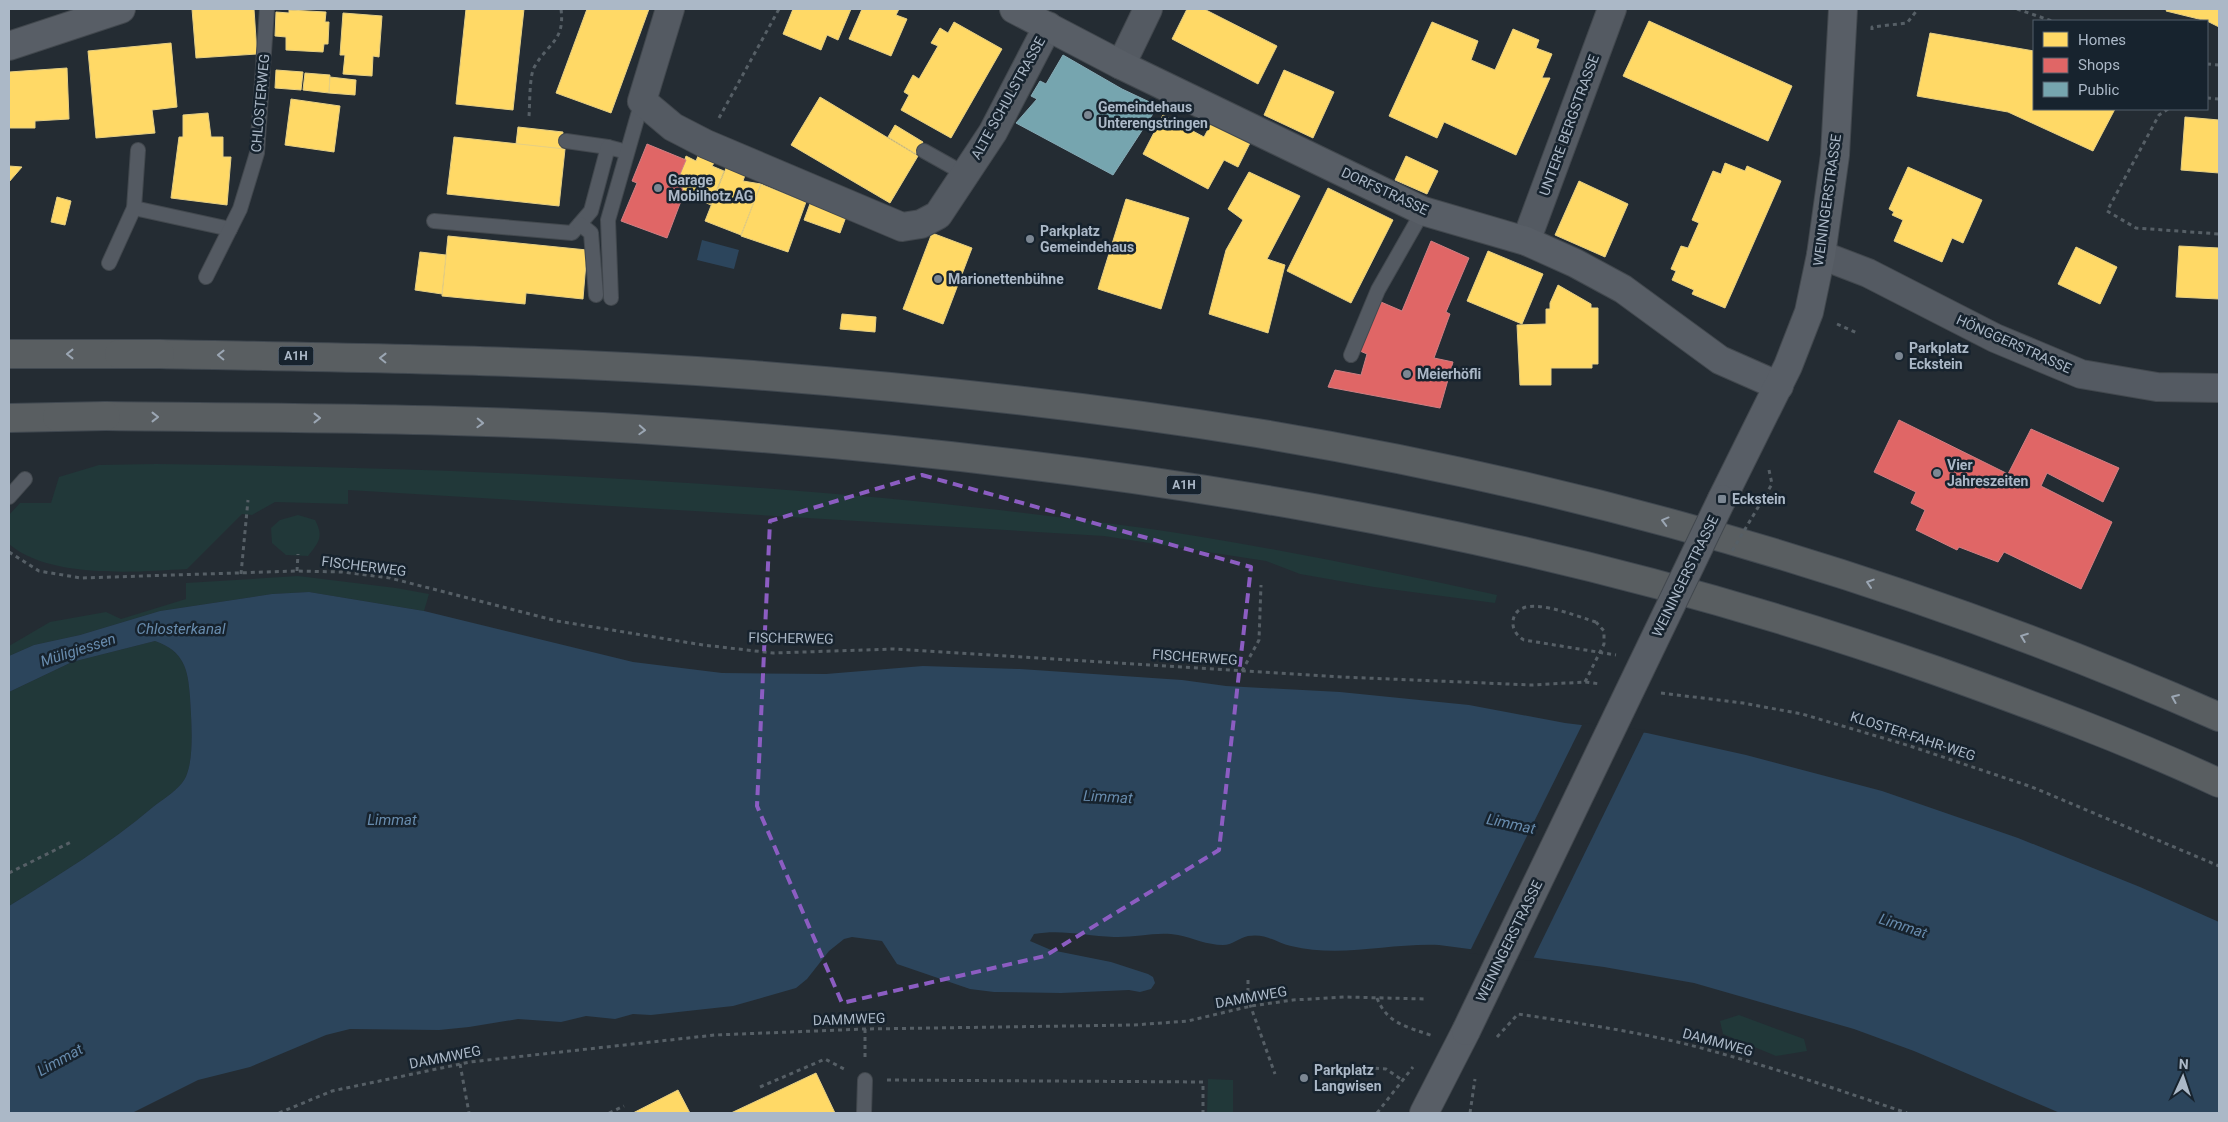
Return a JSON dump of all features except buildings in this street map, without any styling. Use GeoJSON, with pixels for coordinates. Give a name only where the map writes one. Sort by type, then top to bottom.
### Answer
{"type":"FeatureCollection","features":[{"type":"Feature","properties":{"kind":"highway","name":"A1H"},"geometry":{"type":"LineString","coordinates":[[9,354],[160,354],[432,359],[748,374],[1014,400],[1256,433],[1508,482],[1719,536],[1854,578],[1990,624],[2129,678],[2219,717]]}},
{"type":"Feature","properties":{"kind":"highway","name":"A1H"},"geometry":{"type":"LineString","coordinates":[[9,418],[106,416],[334,418],[678,432],[888,448],[1029,464],[1249,495],[1358,514],[1484,542],[1652,581],[1730,603],[1856,642],[1971,683],[2081,724],[2219,783]]}},
{"type":"Feature","properties":{"kind":"main road"},"geometry":{"type":"LineString","coordinates":[[9,46],[121,9]]}},
{"type":"Feature","properties":{"kind":"main road","name":"DORFSTRASSE"},"geometry":{"type":"LineString","coordinates":[[1014,9],[1121,65],[1423,210],[1526,241],[1575,263],[1623,289],[1720,360],[1779,386]]}},
{"type":"Feature","properties":{"kind":"main road","name":"WEININGERSTRASSE"},"geometry":{"type":"LineString","coordinates":[[1424,1113],[1466,1031],[1734,473],[1779,386],[1809,312],[1821,255],[1835,155],[1843,9]]}},
{"type":"Feature","properties":{"kind":"street"},"geometry":{"type":"LineString","coordinates":[[642,101],[670,9]]}},
{"type":"Feature","properties":{"kind":"street"},"geometry":{"type":"LineString","coordinates":[[1121,65],[1148,9]]}},
{"type":"Feature","properties":{"kind":"street","name":"UNTERE BERGSTRASSE"},"geometry":{"type":"LineString","coordinates":[[1526,241],[1612,9]]}},
{"type":"Feature","properties":{"kind":"street","name":"ALTE SCHULSTRASSE"},"geometry":{"type":"LineString","coordinates":[[642,101],[673,127],[706,144],[902,227],[921,224],[938,215],[993,132],[1048,26]]}},
{"type":"Feature","properties":{"kind":"street","name":"HÖNGGERSTRASSE"},"geometry":{"type":"LineString","coordinates":[[1821,255],[1868,273],[1996,338],[2081,374],[2157,387],[2219,388]]}},
{"type":"Feature","properties":{"kind":"lane","name":"CHLOSTERWEG"},"geometry":{"type":"LineString","coordinates":[[206,277],[240,209],[257,153],[267,9]]}},
{"type":"Feature","properties":{"kind":"lane"},"geometry":{"type":"LineString","coordinates":[[611,298],[608,220],[642,101]]}},
{"type":"Feature","properties":{"kind":"lane"},"geometry":{"type":"LineString","coordinates":[[566,141],[608,147],[626,152]]}},
{"type":"Feature","properties":{"kind":"lane"},"geometry":{"type":"LineString","coordinates":[[434,221],[572,233],[591,211],[608,147]]}},
{"type":"Feature","properties":{"kind":"lane"},"geometry":{"type":"LineString","coordinates":[[109,263],[134,208],[138,150]]}},
{"type":"Feature","properties":{"kind":"lane"},"geometry":{"type":"LineString","coordinates":[[924,151],[964,174]]}},
{"type":"Feature","properties":{"kind":"lane"},"geometry":{"type":"LineString","coordinates":[[134,208],[230,228]]}},
{"type":"Feature","properties":{"kind":"lane"},"geometry":{"type":"LineString","coordinates":[[1351,355],[1378,290],[1423,210]]}},
{"type":"Feature","properties":{"kind":"lane"},"geometry":{"type":"LineString","coordinates":[[580,224],[591,233],[596,295]]}},
{"type":"Feature","properties":{"kind":"lane"},"geometry":{"type":"LineString","coordinates":[[9,497],[25,479]]}},
{"type":"Feature","properties":{"kind":"lane"},"geometry":{"type":"LineString","coordinates":[[864,1113],[865,1080]]}},
{"type":"Feature","properties":{"kind":"path"},"geometry":{"type":"LineString","coordinates":[[529,116],[533,67],[560,35],[563,23],[561,9]]}},
{"type":"Feature","properties":{"kind":"path"},"geometry":{"type":"LineString","coordinates":[[706,144],[779,9]]}},
{"type":"Feature","properties":{"kind":"path"},"geometry":{"type":"LineString","coordinates":[[1872,36],[1872,28],[1907,23],[1918,9]]}},
{"type":"Feature","properties":{"kind":"path"},"geometry":{"type":"LineString","coordinates":[[2017,9],[2049,20]]}},
{"type":"Feature","properties":{"kind":"path"},"geometry":{"type":"LineString","coordinates":[[2166,110],[2159,115],[2108,211],[2136,228],[2219,234]]}},
{"type":"Feature","properties":{"kind":"path"},"geometry":{"type":"LineString","coordinates":[[1837,324],[1857,333]]}},
{"type":"Feature","properties":{"kind":"path"},"geometry":{"type":"LineString","coordinates":[[241,574],[248,500]]}},
{"type":"Feature","properties":{"kind":"path","name":"FISCHERWEG"},"geometry":{"type":"LineString","coordinates":[[9,552],[39,571],[81,578],[297,571],[342,572],[390,578],[557,621],[703,645],[763,652],[894,649],[1242,671],[1532,686],[1585,682]]}},
{"type":"Feature","properties":{"kind":"path"},"geometry":{"type":"LineString","coordinates":[[297,571],[298,554]]}},
{"type":"Feature","properties":{"kind":"path"},"geometry":{"type":"LineString","coordinates":[[1242,671],[1259,640],[1260,585]]}},
{"type":"Feature","properties":{"kind":"path"},"geometry":{"type":"LineString","coordinates":[[1604,685],[1585,682],[1604,644],[1604,631],[1596,622],[1533,604],[1521,607],[1514,615],[1512,624],[1518,637],[1524,640],[1623,657]]}},
{"type":"Feature","properties":{"kind":"path","name":"KLOSTER-FAHR-WEG"},"geometry":{"type":"LineString","coordinates":[[1651,692],[1744,703],[1802,714],[1910,746],[2032,787],[2219,866]]}},
{"type":"Feature","properties":{"kind":"path"},"geometry":{"type":"LineString","coordinates":[[9,872],[73,841]]}},
{"type":"Feature","properties":{"kind":"path"},"geometry":{"type":"LineString","coordinates":[[1248,980],[1248,999],[1275,1074]]}},
{"type":"Feature","properties":{"kind":"path"},"geometry":{"type":"LineString","coordinates":[[1376,998],[1382,1011],[1398,1024],[1436,1037]]}},
{"type":"Feature","properties":{"kind":"path","name":"DAMMWEG"},"geometry":{"type":"LineString","coordinates":[[279,1113],[332,1091],[460,1064],[715,1035],[865,1029],[1134,1025],[1188,1021],[1251,1006],[1302,1000],[1426,999]]}},
{"type":"Feature","properties":{"kind":"path","name":"DAMMWEG"},"geometry":{"type":"LineString","coordinates":[[1495,1039],[1518,1014],[1612,1029],[1710,1050],[1813,1081],[1907,1113]]}},
{"type":"Feature","properties":{"kind":"path"},"geometry":{"type":"LineString","coordinates":[[865,1029],[865,1080]]}},
{"type":"Feature","properties":{"kind":"path"},"geometry":{"type":"LineString","coordinates":[[1431,1043],[1439,1031]]}},
{"type":"Feature","properties":{"kind":"path"},"geometry":{"type":"LineString","coordinates":[[760,1087],[825,1059],[865,1080],[1203,1082],[1203,1113]]}},
{"type":"Feature","properties":{"kind":"path"},"geometry":{"type":"LineString","coordinates":[[1377,1113],[1418,1062]]}},
{"type":"Feature","properties":{"kind":"path"},"geometry":{"type":"LineString","coordinates":[[460,1064],[469,1113]]}},
{"type":"Feature","properties":{"kind":"path"},"geometry":{"type":"LineString","coordinates":[[1363,1076],[1368,1068],[1386,1069],[1402,1080]]}},
{"type":"Feature","properties":{"kind":"path"},"geometry":{"type":"LineString","coordinates":[[609,1113],[624,1106]]}},
{"type":"Feature","properties":{"kind":"highlighted area"},"geometry":{"type":"Polygon","coordinates":[[[922,475],[1251,567],[1219,850],[1045,956],[842,1003],[757,806],[770,521],[922,475]]]}},
{"type":"Feature","properties":{"kind":"green space"},"geometry":{"type":"Polygon","coordinates":[[[156,464],[403,469],[527,474],[774,489],[1021,512],[1232,542],[1321,558],[1497,595],[1495,603],[1374,587],[1300,574],[1266,561],[1104,536],[348,490],[348,504],[275,502],[252,515],[242,514],[187,569],[119,572],[70,568],[47,563],[26,555],[9,544],[9,515],[20,503],[51,503],[59,477],[99,465],[156,464]]]}},
{"type":"Feature","properties":{"kind":"green space"},"geometry":{"type":"Polygon","coordinates":[[[298,515],[315,520],[318,526],[319,539],[308,556],[286,555],[272,543],[271,528],[280,520],[298,515]]]}},
{"type":"Feature","properties":{"kind":"green space"},"geometry":{"type":"Polygon","coordinates":[[[298,576],[429,594],[424,611],[309,592],[272,594],[160,611],[80,635],[34,645],[9,656],[9,646],[50,622],[106,612],[121,619],[186,599],[186,583],[298,576]]]}},
{"type":"Feature","properties":{"kind":"green space"},"geometry":{"type":"Polygon","coordinates":[[[155,641],[165,645],[178,656],[183,662],[188,678],[192,742],[186,776],[176,790],[119,834],[9,906],[9,692],[72,662],[155,641]]]}},
{"type":"Feature","properties":{"kind":"green space"},"geometry":{"type":"Polygon","coordinates":[[[1739,1015],[1804,1039],[1807,1051],[1776,1056],[1723,1034],[1720,1021],[1739,1015]]]}},
{"type":"Feature","properties":{"kind":"green space"},"geometry":{"type":"Polygon","coordinates":[[[1208,1079],[1233,1080],[1233,1113],[1207,1113],[1208,1079]]]}},
{"type":"Feature","properties":{"kind":"water"},"geometry":{"type":"Polygon","coordinates":[[[702,240],[739,250],[734,269],[697,260],[702,240]]]}},
{"type":"Feature","properties":{"kind":"water","name":"Limmat"},"geometry":{"type":"Polygon","coordinates":[[[309,592],[424,611],[633,662],[722,673],[826,674],[923,666],[1020,669],[1182,680],[1226,686],[1340,692],[1469,705],[1565,723],[1647,733],[1746,755],[1882,791],[2018,838],[2140,887],[2219,922],[2219,1113],[2060,1113],[1914,1051],[1854,1029],[1694,983],[1604,967],[1439,945],[1328,951],[1286,945],[1255,935],[1223,945],[1170,934],[1114,937],[1054,932],[1034,934],[1030,941],[1051,950],[1111,962],[1148,974],[1153,977],[1155,983],[1151,989],[1140,992],[1129,990],[1061,993],[994,992],[970,989],[897,964],[882,941],[852,937],[844,939],[829,951],[807,979],[796,988],[733,1006],[651,1015],[633,1014],[615,1019],[586,1016],[561,1022],[518,1019],[439,1030],[350,1029],[326,1035],[250,1067],[198,1080],[132,1113],[9,1113],[9,906],[101,847],[176,790],[186,776],[189,766],[192,729],[188,678],[183,662],[172,650],[155,641],[72,662],[9,692],[9,656],[34,645],[80,635],[160,611],[272,594],[309,592]]]}},
{"type":"Feature","properties":{"kind":"pier"},"geometry":{"type":"Polygon","coordinates":[[[1583,723],[1645,730],[1532,961],[1469,953],[1583,723]]]}},
{"type":"Feature","properties":{"kind":"place","name":"Gemeindehaus Unterengstringen"},"geometry":{"type":"Point","coordinates":[1088,115]}},
{"type":"Feature","properties":{"kind":"place","name":"Garage Mobilhotz AG"},"geometry":{"type":"Point","coordinates":[658,188]}},
{"type":"Feature","properties":{"kind":"place","name":"Parkplatz Gemeindehaus"},"geometry":{"type":"Point","coordinates":[1030,239]}},
{"type":"Feature","properties":{"kind":"place","name":"Marionettenbühne"},"geometry":{"type":"Point","coordinates":[938,279]}},
{"type":"Feature","properties":{"kind":"place","name":"Parkplatz Eckstein"},"geometry":{"type":"Point","coordinates":[1899,356]}},
{"type":"Feature","properties":{"kind":"place","name":"Meierhöfli"},"geometry":{"type":"Point","coordinates":[1407,374]}},
{"type":"Feature","properties":{"kind":"place","name":"Vier Jahreszeiten"},"geometry":{"type":"Point","coordinates":[1937,473]}},
{"type":"Feature","properties":{"kind":"place","name":"Eckstein"},"geometry":{"type":"Point","coordinates":[1722,499]}},
{"type":"Feature","properties":{"kind":"place","name":"Parkplatz Langwisen"},"geometry":{"type":"Point","coordinates":[1304,1078]}},
{"type":"Feature","properties":{"kind":"water label","name":"Chlosterkanal"},"geometry":{"type":"Point","coordinates":[181,629]}},
{"type":"Feature","properties":{"kind":"water label","name":"Müligiessen"},"geometry":{"type":"Point","coordinates":[78,650]}}]}
